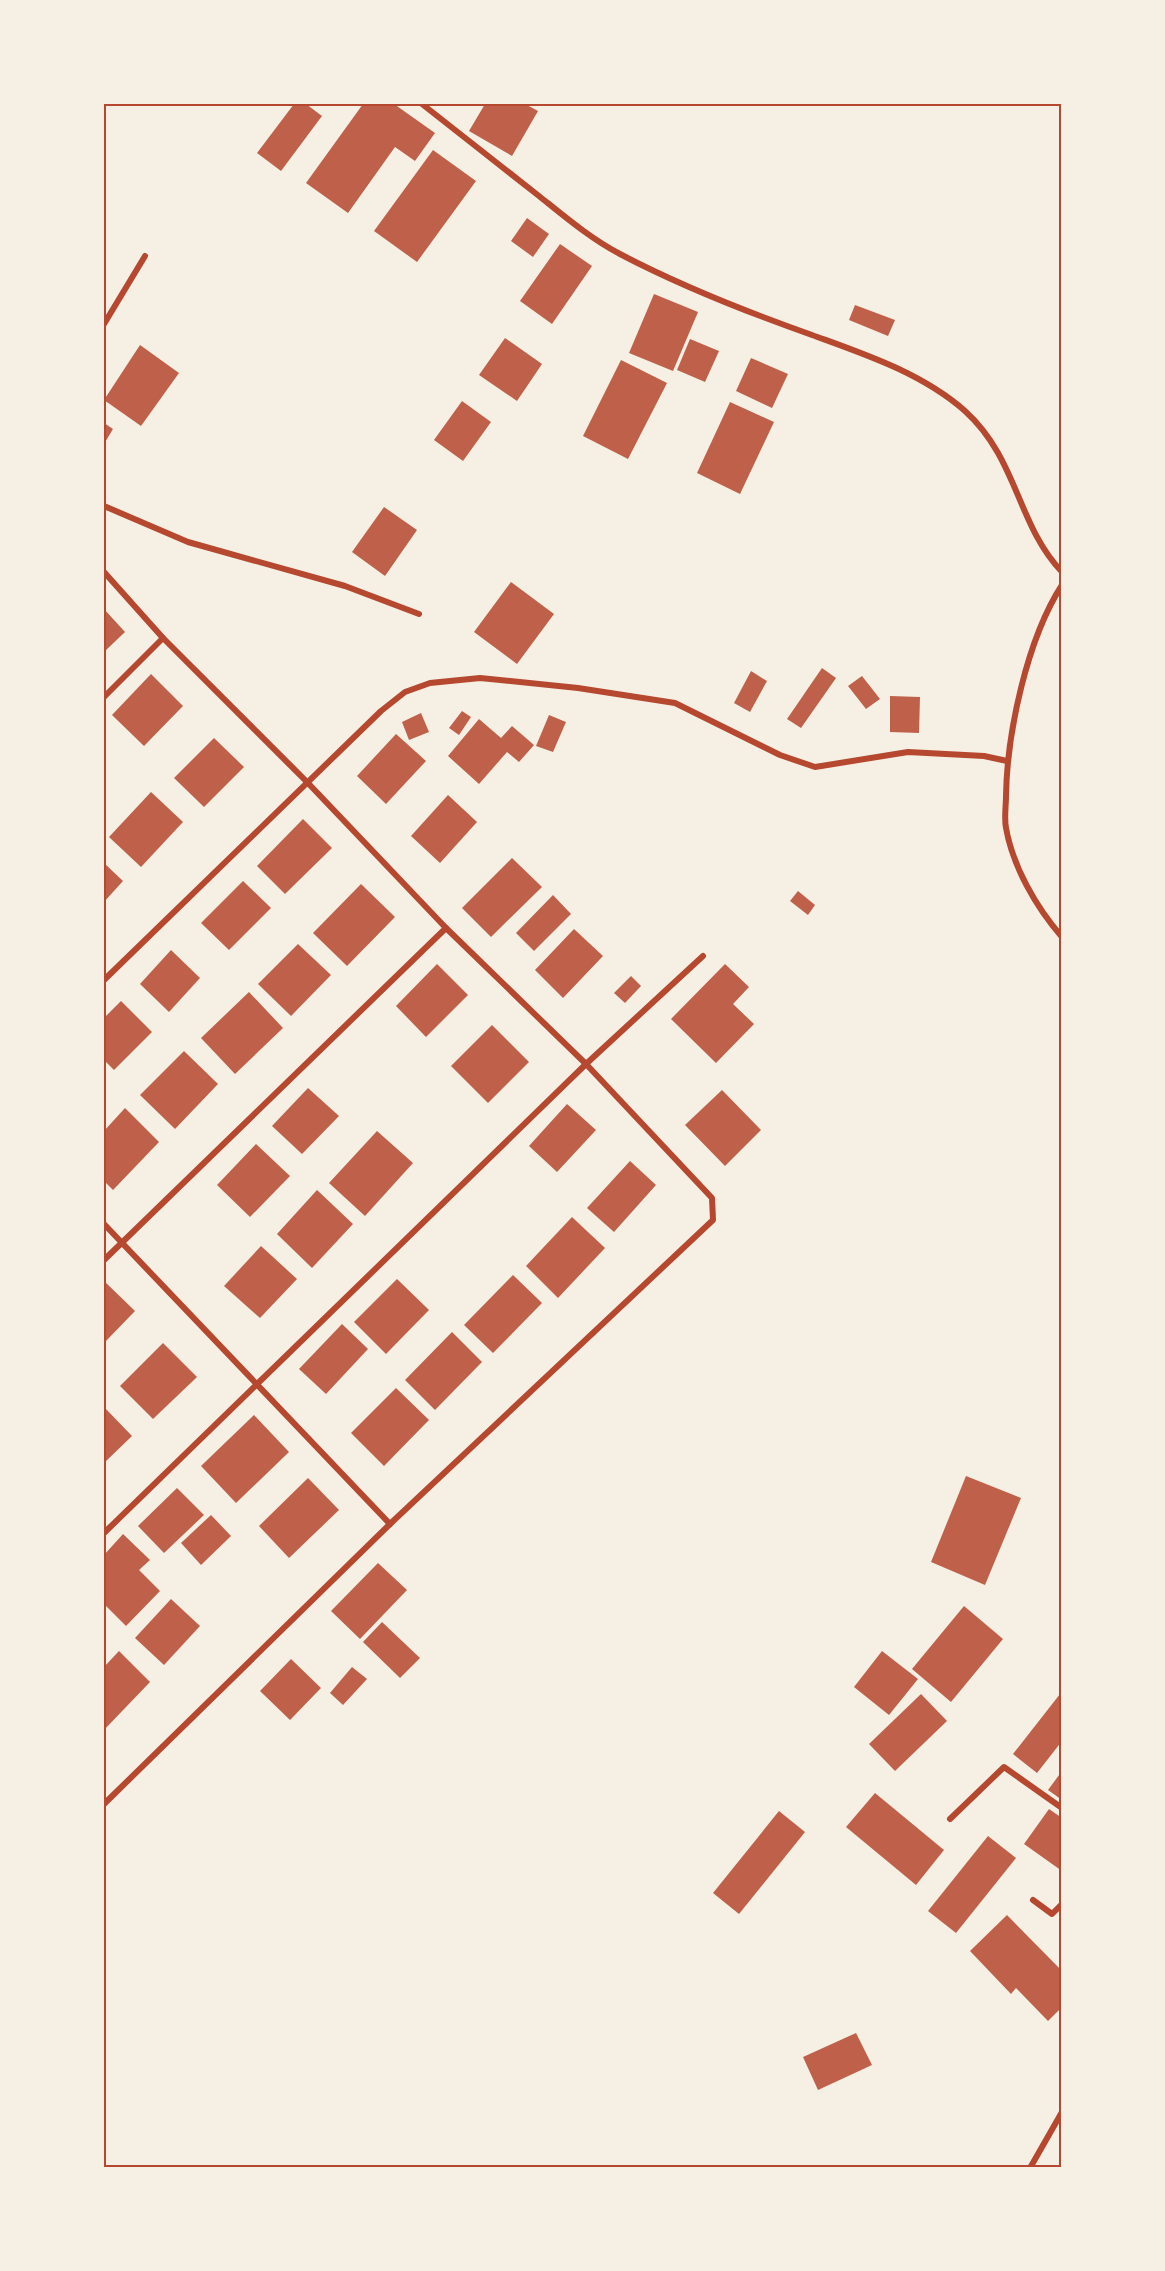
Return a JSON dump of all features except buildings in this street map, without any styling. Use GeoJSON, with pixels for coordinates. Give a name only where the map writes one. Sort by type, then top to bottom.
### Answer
{"type":"FeatureCollection","features":[{"type":"Feature","properties":{"kind":"street"},"geometry":{"type":"LineString","coordinates":[[422,104],[565,216],[618,254],[749,312],[870,355],[939,392],[983,429],[1000,453],[1037,538],[1062,572]]}},
{"type":"Feature","properties":{"kind":"street"},"geometry":{"type":"LineString","coordinates":[[104,324],[145,256]]}},
{"type":"Feature","properties":{"kind":"street"},"geometry":{"type":"LineString","coordinates":[[104,506],[188,542],[345,586],[419,614]]}},
{"type":"Feature","properties":{"kind":"street"},"geometry":{"type":"LineString","coordinates":[[104,572],[163,638],[307,782],[446,928],[586,1064],[712,1198],[712,1220],[390,1524],[104,1804]]}},
{"type":"Feature","properties":{"kind":"street"},"geometry":{"type":"LineString","coordinates":[[1062,585],[1050,603],[1019,700],[1007,760],[1005,826],[1018,867],[1062,937]]}},
{"type":"Feature","properties":{"kind":"street"},"geometry":{"type":"LineString","coordinates":[[104,698],[163,638]]}},
{"type":"Feature","properties":{"kind":"street"},"geometry":{"type":"LineString","coordinates":[[104,980],[381,711],[405,693],[430,683],[480,678],[578,688],[675,703],[780,755],[815,767],[908,752],[984,756],[1007,760]]}},
{"type":"Feature","properties":{"kind":"street"},"geometry":{"type":"LineString","coordinates":[[104,1260],[446,928]]}},
{"type":"Feature","properties":{"kind":"street"},"geometry":{"type":"LineString","coordinates":[[104,1533],[586,1064],[703,956]]}},
{"type":"Feature","properties":{"kind":"street"},"geometry":{"type":"LineString","coordinates":[[104,1224],[390,1524]]}},
{"type":"Feature","properties":{"kind":"street"},"geometry":{"type":"LineString","coordinates":[[950,1819],[1004,1767],[1062,1808]]}},
{"type":"Feature","properties":{"kind":"street"},"geometry":{"type":"LineString","coordinates":[[1033,1900],[1052,1914],[1062,1904]]}},
{"type":"Feature","properties":{"kind":"street"},"geometry":{"type":"LineString","coordinates":[[1030,2168],[1062,2112]]}}]}
